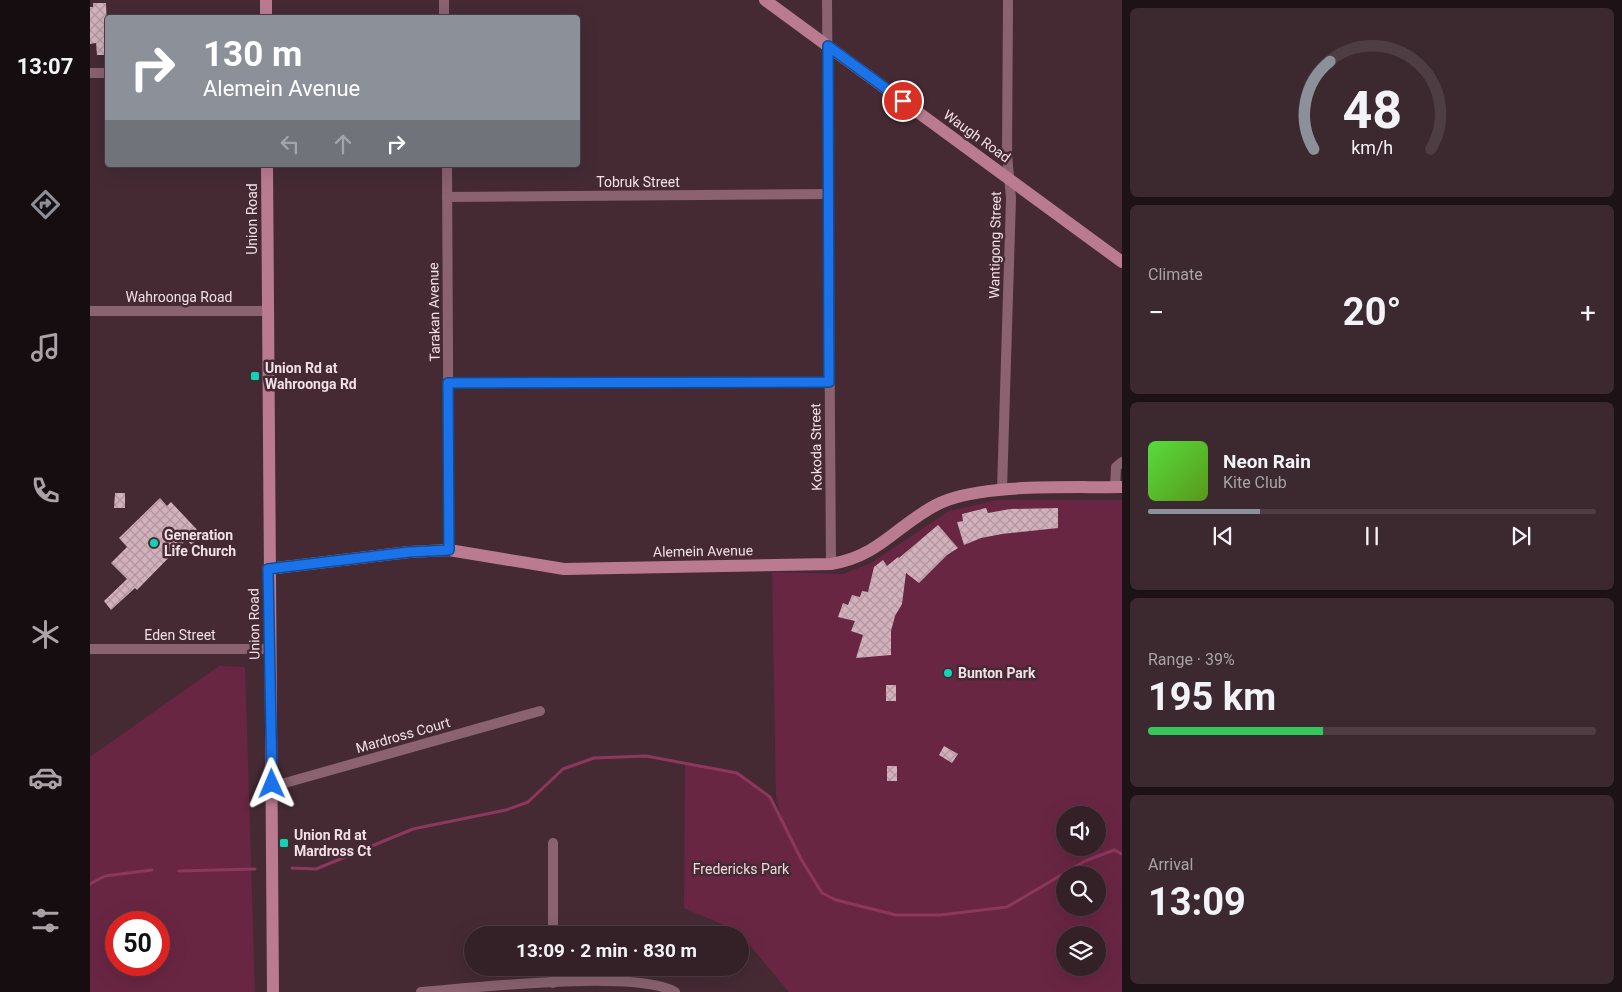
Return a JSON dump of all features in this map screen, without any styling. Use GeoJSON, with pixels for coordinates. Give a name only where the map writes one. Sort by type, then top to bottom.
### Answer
{"type":"FeatureCollection","features":[{"type":"Feature","properties":{"kind":"main road"},"geometry":{"type":"LineString","coordinates":[[266,0],[266,15]]}},
{"type":"Feature","properties":{"kind":"main road","name":"Waugh Road"},"geometry":{"type":"LineString","coordinates":[[765,0],[1122,262]]}},
{"type":"Feature","properties":{"kind":"main road","name":"Union Road"},"geometry":{"type":"LineString","coordinates":[[267,167],[268,569],[273,992]]}},
{"type":"Feature","properties":{"kind":"main road","name":"Alemein Avenue"},"geometry":{"type":"LineString","coordinates":[[268,569],[409,552],[449,550],[564,569],[831,564],[850,561],[868,553],[940,503],[968,494],[1002,490],[1119,487]]}},
{"type":"Feature","properties":{"kind":"street"},"geometry":{"type":"LineString","coordinates":[[444,0],[444,15]]}},
{"type":"Feature","properties":{"kind":"street","name":"Kokoda Street"},"geometry":{"type":"LineString","coordinates":[[827,0],[831,564]]}},
{"type":"Feature","properties":{"kind":"street","name":"Wantigong Street"},"geometry":{"type":"LineString","coordinates":[[1002,490],[1011,198],[1009,179],[1008,0]]}},
{"type":"Feature","properties":{"kind":"street"},"geometry":{"type":"LineString","coordinates":[[90,73],[105,73]]}},
{"type":"Feature","properties":{"kind":"street","name":"Tarakan Avenue"},"geometry":{"type":"LineString","coordinates":[[446,167],[449,550]]}},
{"type":"Feature","properties":{"kind":"street","name":"Tobruk Street"},"geometry":{"type":"LineString","coordinates":[[447,197],[829,194]]}},
{"type":"Feature","properties":{"kind":"street","name":"Wahroonga Road"},"geometry":{"type":"LineString","coordinates":[[90,311],[268,311]]}},
{"type":"Feature","properties":{"kind":"street"},"geometry":{"type":"LineString","coordinates":[[448,383],[829,382]]}},
{"type":"Feature","properties":{"kind":"street"},"geometry":{"type":"LineString","coordinates":[[1119,487],[1116,467],[1122,462]]}},
{"type":"Feature","properties":{"kind":"street","name":"Eden Street"},"geometry":{"type":"LineString","coordinates":[[90,648],[270,649]]}},
{"type":"Feature","properties":{"kind":"street","name":"Mardross Court"},"geometry":{"type":"LineString","coordinates":[[272,784],[286,783],[540,711]]}},
{"type":"Feature","properties":{"kind":"street"},"geometry":{"type":"LineString","coordinates":[[553,843],[553,926]]}},
{"type":"Feature","properties":{"kind":"street"},"geometry":{"type":"LineString","coordinates":[[553,976],[553,982]]}},
{"type":"Feature","properties":{"kind":"street"},"geometry":{"type":"LineString","coordinates":[[421,992],[553,982],[638,982],[675,992]]}},
{"type":"Feature","properties":{"kind":"green space","name":"Bunton Park"},"geometry":{"type":"Polygon","coordinates":[[[998,500],[1122,500],[1122,992],[789,992],[749,944],[749,926],[726,926],[684,908],[685,762],[737,773],[770,797],[782,819],[776,797],[772,572],[843,574],[871,563],[949,511],[998,500]]]}},
{"type":"Feature","properties":{"kind":"green space"},"geometry":{"type":"Polygon","coordinates":[[[219,666],[245,667],[255,992],[90,992],[90,757],[219,666]]]}},
{"type":"Feature","properties":{"kind":"building"},"geometry":{"type":"Polygon","coordinates":[[[93,3],[106,3],[105,55],[97,55],[96,43],[90,44],[90,7],[93,7],[93,3]]]}},
{"type":"Feature","properties":{"kind":"building"},"geometry":{"type":"Polygon","coordinates":[[[115,493],[125,493],[125,508],[114,508],[115,493]]]}},
{"type":"Feature","properties":{"kind":"building","name":"Generation Life Church"},"geometry":{"type":"Polygon","coordinates":[[[160,498],[167,506],[171,502],[202,535],[192,545],[186,540],[137,590],[135,588],[111,610],[104,601],[127,579],[111,563],[127,547],[119,538],[160,498]]]}},
{"type":"Feature","properties":{"kind":"building"},"geometry":{"type":"Polygon","coordinates":[[[986,508],[988,513],[1010,509],[1058,508],[1058,528],[1002,534],[981,538],[964,545],[957,522],[963,521],[962,514],[986,508]]]}},
{"type":"Feature","properties":{"kind":"building"},"geometry":{"type":"Polygon","coordinates":[[[938,525],[958,548],[947,555],[919,583],[906,573],[902,604],[895,616],[891,631],[891,655],[856,658],[863,635],[851,631],[855,621],[838,617],[843,603],[848,605],[852,595],[860,597],[862,591],[868,592],[874,567],[883,560],[887,566],[938,525]]]}},
{"type":"Feature","properties":{"kind":"building"},"geometry":{"type":"Polygon","coordinates":[[[886,685],[896,685],[896,701],[886,701],[886,685]]]}},
{"type":"Feature","properties":{"kind":"building"},"geometry":{"type":"Polygon","coordinates":[[[944,746],[958,754],[952,763],[939,755],[944,746]]]}},
{"type":"Feature","properties":{"kind":"building"},"geometry":{"type":"Polygon","coordinates":[[[887,766],[897,766],[897,781],[887,781],[887,766]]]}},
{"type":"Feature","properties":{"kind":"waterway"},"geometry":{"type":"LineString","coordinates":[[292,868],[316,869],[413,829],[506,810],[528,802],[563,769],[594,758],[646,756],[737,773],[770,797],[801,859],[822,893],[836,900],[896,915],[940,915],[1007,907],[1085,861],[1114,850],[1122,854]]}},
{"type":"Feature","properties":{"kind":"waterway"},"geometry":{"type":"LineString","coordinates":[[179,871],[255,869]]}},
{"type":"Feature","properties":{"kind":"waterway"},"geometry":{"type":"LineString","coordinates":[[90,884],[105,876],[152,870]]}},
{"type":"Feature","properties":{"kind":"place","name":"Union Rd at Wahroonga Rd"},"geometry":{"type":"Point","coordinates":[255,376]}},
{"type":"Feature","properties":{"kind":"place","name":"Generation Life Church"},"geometry":{"type":"Point","coordinates":[154,543]}},
{"type":"Feature","properties":{"kind":"place","name":"Bunton Park"},"geometry":{"type":"Point","coordinates":[948,673]}},
{"type":"Feature","properties":{"kind":"place","name":"Union Rd at Mardross Ct"},"geometry":{"type":"Point","coordinates":[284,843]}},
{"type":"Feature","properties":{"kind":"route"},"geometry":{"type":"LineString","coordinates":[[272,784],[268,569],[409,552],[449,550],[448,383],[829,382],[828,46],[903,101]]}},
{"type":"Feature","properties":{"kind":"park label","name":"Fredericks Park"},"geometry":{"type":"Point","coordinates":[741,869]}}]}
